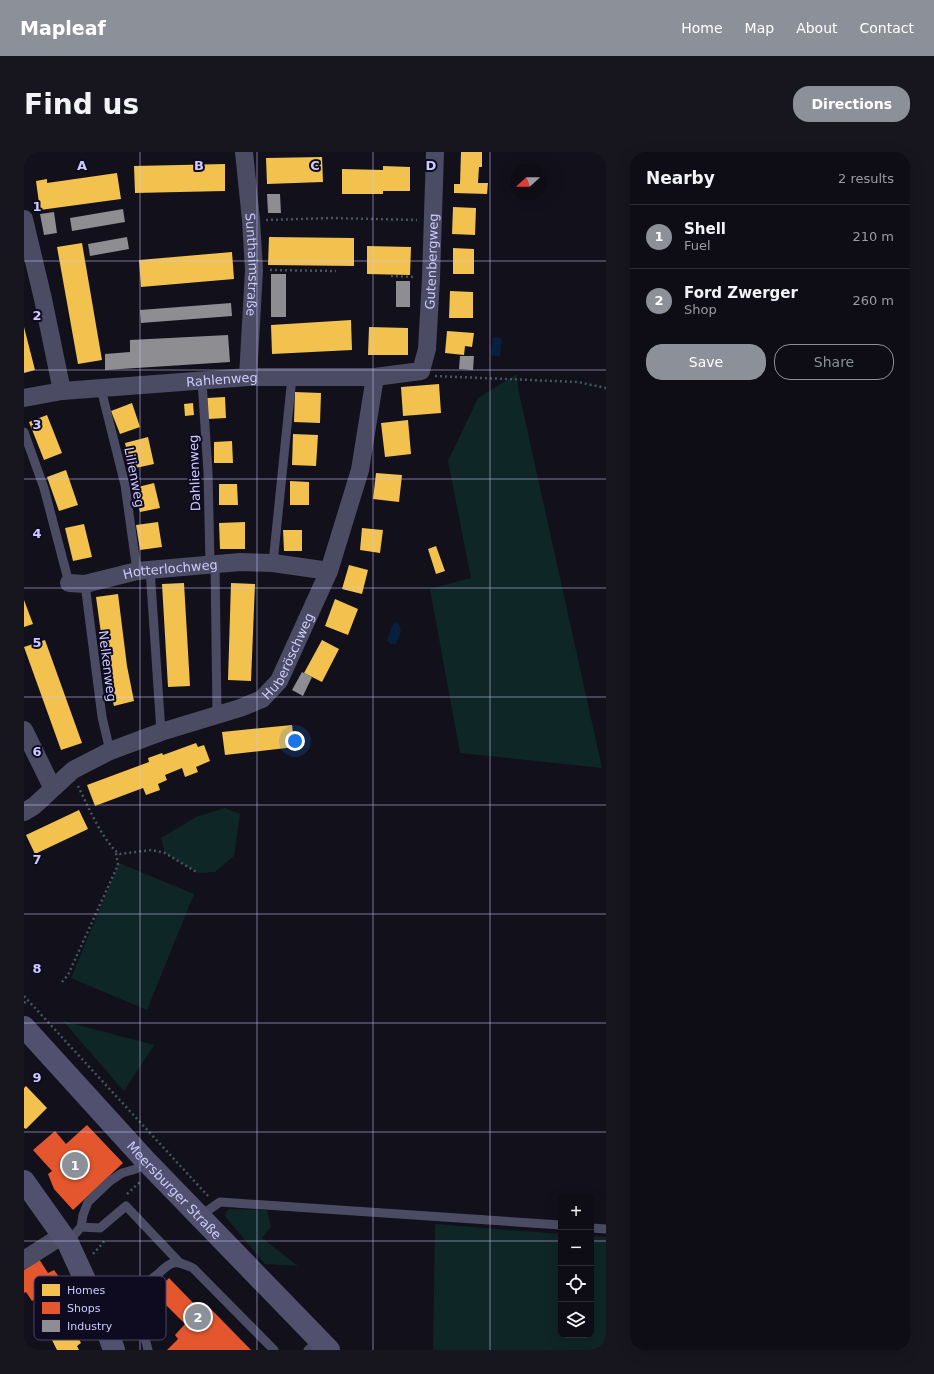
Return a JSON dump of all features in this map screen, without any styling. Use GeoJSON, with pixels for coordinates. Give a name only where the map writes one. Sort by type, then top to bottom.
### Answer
{"type":"FeatureCollection","features":[{"type":"Feature","properties":{"kind":"street","name":"Sunthaimstraße"},"geometry":{"type":"LineString","coordinates":[[244,152],[251,220],[254,270],[248,377]]}},
{"type":"Feature","properties":{"kind":"street","name":"Gutenbergweg"},"geometry":{"type":"LineString","coordinates":[[421,371],[427,349],[435,152]]}},
{"type":"Feature","properties":{"kind":"street"},"geometry":{"type":"LineString","coordinates":[[24,219],[62,390]]}},
{"type":"Feature","properties":{"kind":"street","name":"Rahlenweg"},"geometry":{"type":"LineString","coordinates":[[24,398],[62,390],[101,389],[248,377],[376,377],[421,371]]}},
{"type":"Feature","properties":{"kind":"street","name":"Huberöschweg"},"geometry":{"type":"LineString","coordinates":[[24,812],[34,806],[70,771],[110,751],[160,732],[240,708],[262,699],[279,681],[329,571],[360,470],[376,377]]}},
{"type":"Feature","properties":{"kind":"street","name":"Hotterlochweg"},"geometry":{"type":"LineString","coordinates":[[77,583],[143,570],[212,563],[273,563],[329,571]]}},
{"type":"Feature","properties":{"kind":"street"},"geometry":{"type":"LineString","coordinates":[[24,730],[52,787]]}},
{"type":"Feature","properties":{"kind":"street","name":"Meersburger Straße"},"geometry":{"type":"LineString","coordinates":[[26,1031],[145,1160],[208,1211],[319,1347]]}},
{"type":"Feature","properties":{"kind":"street"},"geometry":{"type":"LineString","coordinates":[[24,1181],[71,1235],[87,1276]]}},
{"type":"Feature","properties":{"kind":"street"},"geometry":{"type":"LineString","coordinates":[[24,1260],[71,1235]]}},
{"type":"Feature","properties":{"kind":"street"},"geometry":{"type":"LineString","coordinates":[[111,1340],[114,1350]]}},
{"type":"Feature","properties":{"kind":"lane"},"geometry":{"type":"LineString","coordinates":[[273,563],[292,377]]}},
{"type":"Feature","properties":{"kind":"lane","name":"Dahlienweg"},"geometry":{"type":"LineString","coordinates":[[202,381],[208,472],[217,715]]}},
{"type":"Feature","properties":{"kind":"lane","name":"Lilienweg"},"geometry":{"type":"LineString","coordinates":[[101,389],[125,485],[143,570],[160,732]]}},
{"type":"Feature","properties":{"kind":"lane","name":"Nelkenweg"},"geometry":{"type":"LineString","coordinates":[[24,432],[77,583],[102,718],[110,751]]}},
{"type":"Feature","properties":{"kind":"lane"},"geometry":{"type":"LineString","coordinates":[[71,1235],[83,1215],[88,1202],[110,1182],[122,1174],[136,1169],[145,1160]]}},
{"type":"Feature","properties":{"kind":"lane"},"geometry":{"type":"LineString","coordinates":[[208,1211],[220,1202],[558,1226]]}},
{"type":"Feature","properties":{"kind":"lane"},"geometry":{"type":"LineString","coordinates":[[71,1235],[100,1228],[126,1206],[179,1262],[193,1268],[274,1350]]}},
{"type":"Feature","properties":{"kind":"lane"},"geometry":{"type":"LineString","coordinates":[[594,1228],[606,1229]]}},
{"type":"Feature","properties":{"kind":"lane"},"geometry":{"type":"LineString","coordinates":[[155,1276],[168,1264],[179,1262]]}},
{"type":"Feature","properties":{"kind":"lane"},"geometry":{"type":"LineString","coordinates":[[146,1340],[148,1350]]}},
{"type":"Feature","properties":{"kind":"path"},"geometry":{"type":"LineString","coordinates":[[251,220],[332,218],[433,220]]}},
{"type":"Feature","properties":{"kind":"path"},"geometry":{"type":"LineString","coordinates":[[254,270],[336,271]]}},
{"type":"Feature","properties":{"kind":"path"},"geometry":{"type":"LineString","coordinates":[[391,276],[431,278]]}},
{"type":"Feature","properties":{"kind":"path"},"geometry":{"type":"LineString","coordinates":[[421,371],[436,376],[578,382],[606,388]]}},
{"type":"Feature","properties":{"kind":"path"},"geometry":{"type":"LineString","coordinates":[[62,982],[68,975],[118,865],[116,852],[102,833],[70,771]]}},
{"type":"Feature","properties":{"kind":"path"},"geometry":{"type":"LineString","coordinates":[[116,852],[120,854],[152,850],[165,853],[198,874]]}},
{"type":"Feature","properties":{"kind":"path"},"geometry":{"type":"LineString","coordinates":[[24,996],[208,1211]]}},
{"type":"Feature","properties":{"kind":"green space"},"geometry":{"type":"Polygon","coordinates":[[[517,374],[518,388],[602,768],[460,753],[430,589],[471,578],[448,461],[478,398],[517,374]]]}},
{"type":"Feature","properties":{"kind":"green space"},"geometry":{"type":"Polygon","coordinates":[[[225,808],[240,814],[234,856],[215,872],[198,873],[165,853],[161,838],[196,817],[225,808]]]}},
{"type":"Feature","properties":{"kind":"green space"},"geometry":{"type":"Polygon","coordinates":[[[119,863],[194,894],[147,1010],[71,978],[119,863]]]}},
{"type":"Feature","properties":{"kind":"green space"},"geometry":{"type":"Polygon","coordinates":[[[63,1021],[154,1045],[124,1091],[63,1021]]]}},
{"type":"Feature","properties":{"kind":"green space"},"geometry":{"type":"Polygon","coordinates":[[[230,1209],[267,1210],[271,1227],[262,1238],[298,1266],[265,1264],[225,1216],[227,1211],[230,1209]]]}},
{"type":"Feature","properties":{"kind":"green space"},"geometry":{"type":"Polygon","coordinates":[[[435,1224],[558,1234],[558,1338],[594,1338],[594,1236],[606,1237],[606,1350],[433,1350],[435,1224]]]}},
{"type":"Feature","properties":{"kind":"water"},"geometry":{"type":"Polygon","coordinates":[[[493,337],[502,338],[500,357],[491,355],[493,337]]]}},
{"type":"Feature","properties":{"kind":"water"},"geometry":{"type":"Polygon","coordinates":[[[395,622],[399,624],[401,632],[396,644],[390,644],[387,640],[395,622]]]}},
{"type":"Feature","properties":{"kind":"building: Homes"},"geometry":{"type":"Polygon","coordinates":[[[461,152],[482,152],[482,167],[479,167],[478,183],[488,183],[487,194],[454,193],[454,184],[460,184],[461,152]]]}},
{"type":"Feature","properties":{"kind":"building: Homes"},"geometry":{"type":"Polygon","coordinates":[[[322,157],[323,182],[267,184],[266,158],[322,157]]]}},
{"type":"Feature","properties":{"kind":"building: Homes"},"geometry":{"type":"Polygon","coordinates":[[[225,164],[225,191],[135,193],[134,166],[225,164]]]}},
{"type":"Feature","properties":{"kind":"building: Homes"},"geometry":{"type":"Polygon","coordinates":[[[383,166],[410,167],[410,191],[383,191],[383,194],[342,194],[342,169],[383,170],[383,166]]]}},
{"type":"Feature","properties":{"kind":"building: Homes"},"geometry":{"type":"Polygon","coordinates":[[[117,173],[121,199],[40,210],[36,181],[47,179],[47,183],[117,173]]]}},
{"type":"Feature","properties":{"kind":"building: Homes"},"geometry":{"type":"Polygon","coordinates":[[[453,207],[476,208],[475,235],[452,234],[453,207]]]}},
{"type":"Feature","properties":{"kind":"building: Homes"},"geometry":{"type":"Polygon","coordinates":[[[269,237],[354,238],[354,266],[268,265],[269,237]]]}},
{"type":"Feature","properties":{"kind":"building: Homes"},"geometry":{"type":"Polygon","coordinates":[[[82,243],[102,360],[78,364],[57,247],[82,243]]]}},
{"type":"Feature","properties":{"kind":"building: Homes"},"geometry":{"type":"Polygon","coordinates":[[[367,246],[411,247],[410,275],[367,274],[367,246]]]}},
{"type":"Feature","properties":{"kind":"building: Homes"},"geometry":{"type":"Polygon","coordinates":[[[453,248],[474,249],[474,274],[453,274],[453,248]]]}},
{"type":"Feature","properties":{"kind":"building: Homes"},"geometry":{"type":"Polygon","coordinates":[[[232,252],[234,279],[141,287],[139,260],[232,252]]]}},
{"type":"Feature","properties":{"kind":"building: Homes"},"geometry":{"type":"Polygon","coordinates":[[[450,291],[473,292],[473,318],[449,318],[450,291]]]}},
{"type":"Feature","properties":{"kind":"building: Homes"},"geometry":{"type":"Polygon","coordinates":[[[351,320],[352,350],[272,354],[271,325],[351,320]]]}},
{"type":"Feature","properties":{"kind":"building: Homes"},"geometry":{"type":"Polygon","coordinates":[[[24,327],[35,370],[24,373],[24,327]]]}},
{"type":"Feature","properties":{"kind":"building: Homes"},"geometry":{"type":"Polygon","coordinates":[[[369,327],[408,328],[408,355],[368,355],[369,327]]]}},
{"type":"Feature","properties":{"kind":"building: Homes"},"geometry":{"type":"Polygon","coordinates":[[[447,331],[474,333],[472,347],[465,346],[464,355],[445,353],[447,331]]]}},
{"type":"Feature","properties":{"kind":"building: Homes"},"geometry":{"type":"Polygon","coordinates":[[[439,384],[441,413],[403,416],[401,387],[439,384]]]}},
{"type":"Feature","properties":{"kind":"building: Homes"},"geometry":{"type":"Polygon","coordinates":[[[295,392],[321,393],[320,423],[294,422],[295,392]]]}},
{"type":"Feature","properties":{"kind":"building: Homes"},"geometry":{"type":"Polygon","coordinates":[[[225,397],[226,418],[208,419],[207,398],[225,397]]]}},
{"type":"Feature","properties":{"kind":"building: Homes"},"geometry":{"type":"Polygon","coordinates":[[[132,403],[140,427],[120,434],[111,411],[132,403]]]}},
{"type":"Feature","properties":{"kind":"building: Homes"},"geometry":{"type":"Polygon","coordinates":[[[193,403],[194,415],[185,416],[184,404],[193,403]]]}},
{"type":"Feature","properties":{"kind":"building: Homes"},"geometry":{"type":"Polygon","coordinates":[[[47,415],[62,453],[44,460],[29,422],[47,415]]]}},
{"type":"Feature","properties":{"kind":"building: Homes"},"geometry":{"type":"Polygon","coordinates":[[[408,420],[411,454],[385,457],[381,423],[408,420]]]}},
{"type":"Feature","properties":{"kind":"building: Homes"},"geometry":{"type":"Polygon","coordinates":[[[293,434],[318,435],[316,466],[292,465],[293,434]]]}},
{"type":"Feature","properties":{"kind":"building: Homes"},"geometry":{"type":"Polygon","coordinates":[[[148,437],[154,464],[131,469],[125,443],[148,437]]]}},
{"type":"Feature","properties":{"kind":"building: Homes"},"geometry":{"type":"Polygon","coordinates":[[[232,441],[233,463],[214,463],[214,442],[232,441]]]}},
{"type":"Feature","properties":{"kind":"building: Homes"},"geometry":{"type":"Polygon","coordinates":[[[66,470],[78,505],[59,511],[47,477],[66,470]]]}},
{"type":"Feature","properties":{"kind":"building: Homes"},"geometry":{"type":"Polygon","coordinates":[[[376,473],[402,475],[399,502],[373,499],[376,473]]]}},
{"type":"Feature","properties":{"kind":"building: Homes"},"geometry":{"type":"Polygon","coordinates":[[[290,481],[309,482],[309,505],[290,505],[290,481]]]}},
{"type":"Feature","properties":{"kind":"building: Homes"},"geometry":{"type":"Polygon","coordinates":[[[154,483],[160,508],[140,512],[134,488],[154,483]]]}},
{"type":"Feature","properties":{"kind":"building: Homes"},"geometry":{"type":"Polygon","coordinates":[[[219,484],[237,484],[238,505],[219,505],[219,484]]]}},
{"type":"Feature","properties":{"kind":"building: Homes"},"geometry":{"type":"Polygon","coordinates":[[[158,522],[162,547],[140,550],[136,525],[158,522]]]}},
{"type":"Feature","properties":{"kind":"building: Homes"},"geometry":{"type":"Polygon","coordinates":[[[245,522],[245,549],[220,549],[219,523],[245,522]]]}},
{"type":"Feature","properties":{"kind":"building: Homes"},"geometry":{"type":"Polygon","coordinates":[[[84,524],[92,557],[73,561],[65,528],[84,524]]]}},
{"type":"Feature","properties":{"kind":"building: Homes"},"geometry":{"type":"Polygon","coordinates":[[[362,528],[383,530],[380,553],[360,550],[362,528]]]}},
{"type":"Feature","properties":{"kind":"building: Homes"},"geometry":{"type":"Polygon","coordinates":[[[283,530],[302,530],[302,551],[284,551],[283,530]]]}},
{"type":"Feature","properties":{"kind":"building: Homes"},"geometry":{"type":"Polygon","coordinates":[[[436,546],[445,571],[436,574],[428,549],[436,546]]]}},
{"type":"Feature","properties":{"kind":"building: Homes"},"geometry":{"type":"Polygon","coordinates":[[[349,565],[368,570],[362,594],[342,589],[349,565]]]}},
{"type":"Feature","properties":{"kind":"building: Homes"},"geometry":{"type":"Polygon","coordinates":[[[184,583],[190,686],[168,687],[162,584],[184,583]]]}},
{"type":"Feature","properties":{"kind":"building: Homes"},"geometry":{"type":"Polygon","coordinates":[[[231,583],[255,584],[251,681],[228,680],[231,583]]]}},
{"type":"Feature","properties":{"kind":"building: Homes"},"geometry":{"type":"Polygon","coordinates":[[[118,594],[127,666],[134,701],[114,706],[108,684],[96,597],[118,594]]]}},
{"type":"Feature","properties":{"kind":"building: Homes"},"geometry":{"type":"Polygon","coordinates":[[[335,599],[358,609],[348,635],[325,626],[335,599]]]}},
{"type":"Feature","properties":{"kind":"building: Homes"},"geometry":{"type":"Polygon","coordinates":[[[24,600],[33,624],[24,627],[24,600]]]}},
{"type":"Feature","properties":{"kind":"building: Homes"},"geometry":{"type":"Polygon","coordinates":[[[45,640],[82,743],[61,750],[24,647],[45,640]]]}},
{"type":"Feature","properties":{"kind":"building: Homes"},"geometry":{"type":"Polygon","coordinates":[[[322,640],[339,649],[322,682],[304,673],[322,640]]]}},
{"type":"Feature","properties":{"kind":"building: Homes"},"geometry":{"type":"Polygon","coordinates":[[[292,725],[295,747],[225,755],[222,732],[292,725]]]}},
{"type":"Feature","properties":{"kind":"building: Homes"},"geometry":{"type":"Polygon","coordinates":[[[196,743],[198,747],[204,745],[210,761],[196,767],[198,772],[185,777],[182,768],[165,775],[167,780],[158,784],[160,790],[146,795],[143,788],[95,806],[87,785],[149,762],[148,758],[162,753],[163,755],[196,743]]]}},
{"type":"Feature","properties":{"kind":"building: Homes"},"geometry":{"type":"Polygon","coordinates":[[[79,810],[88,829],[35,854],[26,835],[79,810]]]}},
{"type":"Feature","properties":{"kind":"building: Homes"},"geometry":{"type":"Polygon","coordinates":[[[26,1086],[47,1108],[26,1129],[24,1128],[24,1088],[26,1086]]]}},
{"type":"Feature","properties":{"kind":"building: Homes"},"geometry":{"type":"Polygon","coordinates":[[[52,1340],[79,1340],[81,1343],[77,1346],[79,1350],[57,1350],[52,1340]]]}},
{"type":"Feature","properties":{"kind":"building: Shops"},"geometry":{"type":"Polygon","coordinates":[[[87,1125],[123,1163],[73,1210],[54,1189],[48,1174],[52,1171],[33,1150],[55,1131],[66,1144],[87,1125]]]}},
{"type":"Feature","properties":{"kind":"building: Shops"},"geometry":{"type":"Polygon","coordinates":[[[39,1259],[48,1273],[54,1270],[58,1276],[34,1276],[34,1300],[32,1301],[26,1292],[24,1293],[24,1270],[39,1259]]]}},
{"type":"Feature","properties":{"kind":"building: Shops"},"geometry":{"type":"Polygon","coordinates":[[[169,1278],[201,1311],[207,1305],[251,1350],[167,1350],[178,1339],[175,1335],[185,1324],[166,1305],[166,1281],[169,1278]]]}},
{"type":"Feature","properties":{"kind":"building: Industry"},"geometry":{"type":"Polygon","coordinates":[[[267,194],[280,194],[281,213],[268,213],[267,194]]]}},
{"type":"Feature","properties":{"kind":"building: Industry"},"geometry":{"type":"Polygon","coordinates":[[[123,209],[125,222],[72,231],[70,218],[123,209]]]}},
{"type":"Feature","properties":{"kind":"building: Industry"},"geometry":{"type":"Polygon","coordinates":[[[54,212],[57,233],[44,235],[40,214],[54,212]]]}},
{"type":"Feature","properties":{"kind":"building: Industry"},"geometry":{"type":"Polygon","coordinates":[[[127,237],[129,249],[90,256],[88,244],[127,237]]]}},
{"type":"Feature","properties":{"kind":"building: Industry"},"geometry":{"type":"Polygon","coordinates":[[[271,274],[286,274],[286,317],[271,317],[271,274]]]}},
{"type":"Feature","properties":{"kind":"building: Industry"},"geometry":{"type":"Polygon","coordinates":[[[396,281],[410,281],[410,307],[396,307],[396,281]]]}},
{"type":"Feature","properties":{"kind":"building: Industry"},"geometry":{"type":"Polygon","coordinates":[[[231,303],[232,316],[141,323],[140,310],[231,303]]]}},
{"type":"Feature","properties":{"kind":"building: Industry"},"geometry":{"type":"Polygon","coordinates":[[[228,335],[230,362],[105,370],[105,354],[130,352],[130,340],[228,335]]]}},
{"type":"Feature","properties":{"kind":"building: Industry"},"geometry":{"type":"Polygon","coordinates":[[[460,356],[474,356],[473,370],[459,369],[460,356]]]}},
{"type":"Feature","properties":{"kind":"building: Industry"},"geometry":{"type":"Polygon","coordinates":[[[302,672],[312,677],[303,696],[292,690],[302,672]]]}},
{"type":"Feature","properties":{"kind":"place","name":"Shell"},"geometry":{"type":"Point","coordinates":[75,1165]}},
{"type":"Feature","properties":{"kind":"place","name":"Ford Zwerger"},"geometry":{"type":"Point","coordinates":[198,1317]}}]}
